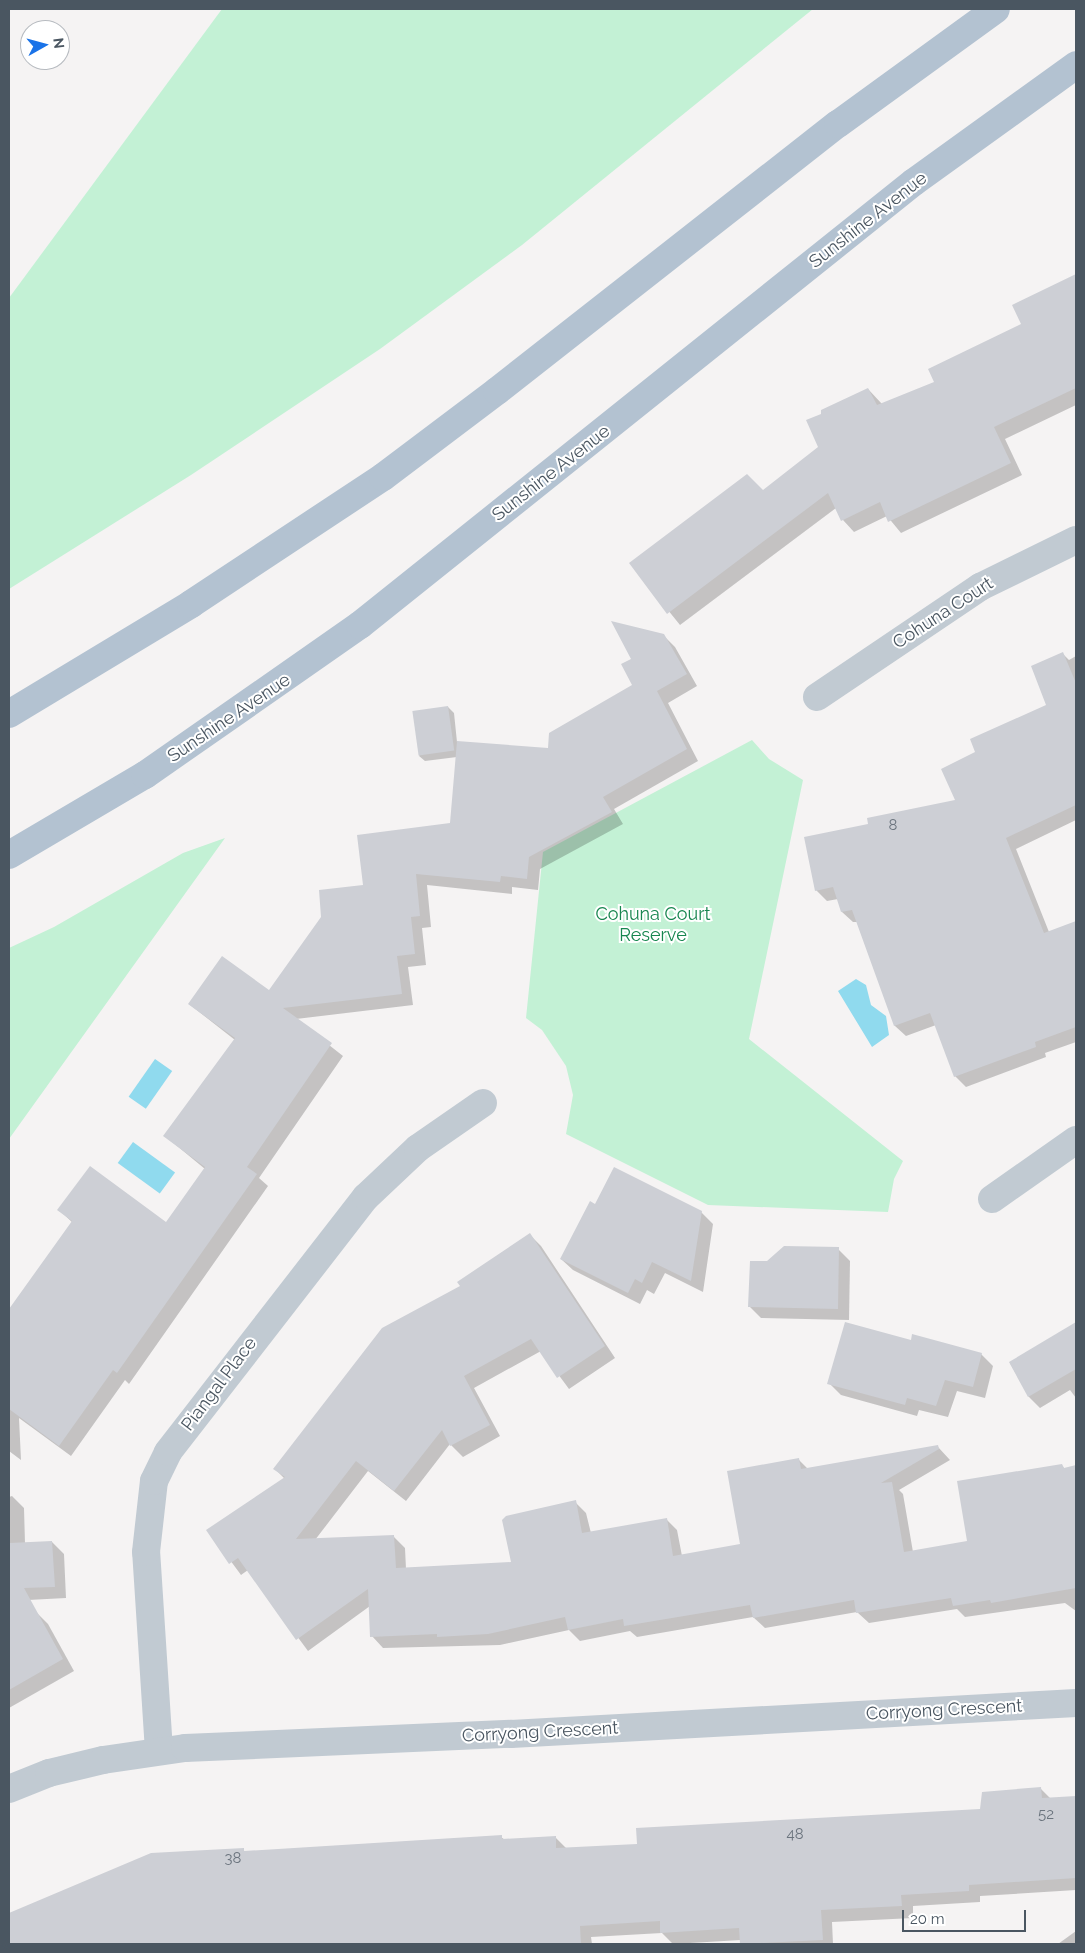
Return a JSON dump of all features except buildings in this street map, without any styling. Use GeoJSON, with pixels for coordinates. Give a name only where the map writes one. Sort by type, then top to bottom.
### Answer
{"type":"FeatureCollection","features":[{"type":"Feature","properties":{"kind":"main road"},"geometry":{"type":"LineString","coordinates":[[9,714],[191,604],[383,477],[497,392],[838,124],[996,9]]}},
{"type":"Feature","properties":{"kind":"main road","name":"Sunshine Avenue"},"geometry":{"type":"LineString","coordinates":[[9,855],[145,775],[360,625],[914,182],[1076,65]]}},
{"type":"Feature","properties":{"kind":"street","name":"Cohuna Court"},"geometry":{"type":"LineString","coordinates":[[817,697],[980,587],[1076,540]]}},
{"type":"Feature","properties":{"kind":"street","name":"Piangal Place"},"geometry":{"type":"LineString","coordinates":[[159,1751],[146,1552],[154,1481],[168,1452],[366,1197],[418,1148],[483,1103]]}},
{"type":"Feature","properties":{"kind":"street"},"geometry":{"type":"LineString","coordinates":[[992,1199],[1076,1140]]}},
{"type":"Feature","properties":{"kind":"street","name":"Corryong Crescent"},"geometry":{"type":"LineString","coordinates":[[9,1789],[49,1773],[159,1751],[211,1746],[510,1734],[1076,1703]]}},
{"type":"Feature","properties":{"kind":"green space"},"geometry":{"type":"Polygon","coordinates":[[[222,9],[813,9],[522,245],[380,349],[191,475],[9,589],[9,298],[222,9]]]}},
{"type":"Feature","properties":{"kind":"green space","name":"Cohuna Court Reserve"},"geometry":{"type":"Polygon","coordinates":[[[752,740],[769,759],[803,780],[749,1039],[903,1161],[894,1179],[888,1212],[708,1205],[566,1134],[573,1095],[566,1066],[542,1030],[526,1018],[543,852],[752,740]]]}},
{"type":"Feature","properties":{"kind":"green space"},"geometry":{"type":"Polygon","coordinates":[[[225,838],[9,1139],[9,948],[54,927],[183,853],[225,838]]]}},
{"type":"Feature","properties":{"kind":"water"},"geometry":{"type":"Polygon","coordinates":[[[856,979],[866,985],[871,1005],[886,1016],[889,1035],[872,1047],[838,991],[856,979]]]}},
{"type":"Feature","properties":{"kind":"water"},"geometry":{"type":"Polygon","coordinates":[[[155,1059],[172,1071],[146,1109],[129,1097],[155,1059]]]}},
{"type":"Feature","properties":{"kind":"water"},"geometry":{"type":"Polygon","coordinates":[[[133,1142],[175,1173],[160,1194],[118,1163],[133,1142]]]}}]}
